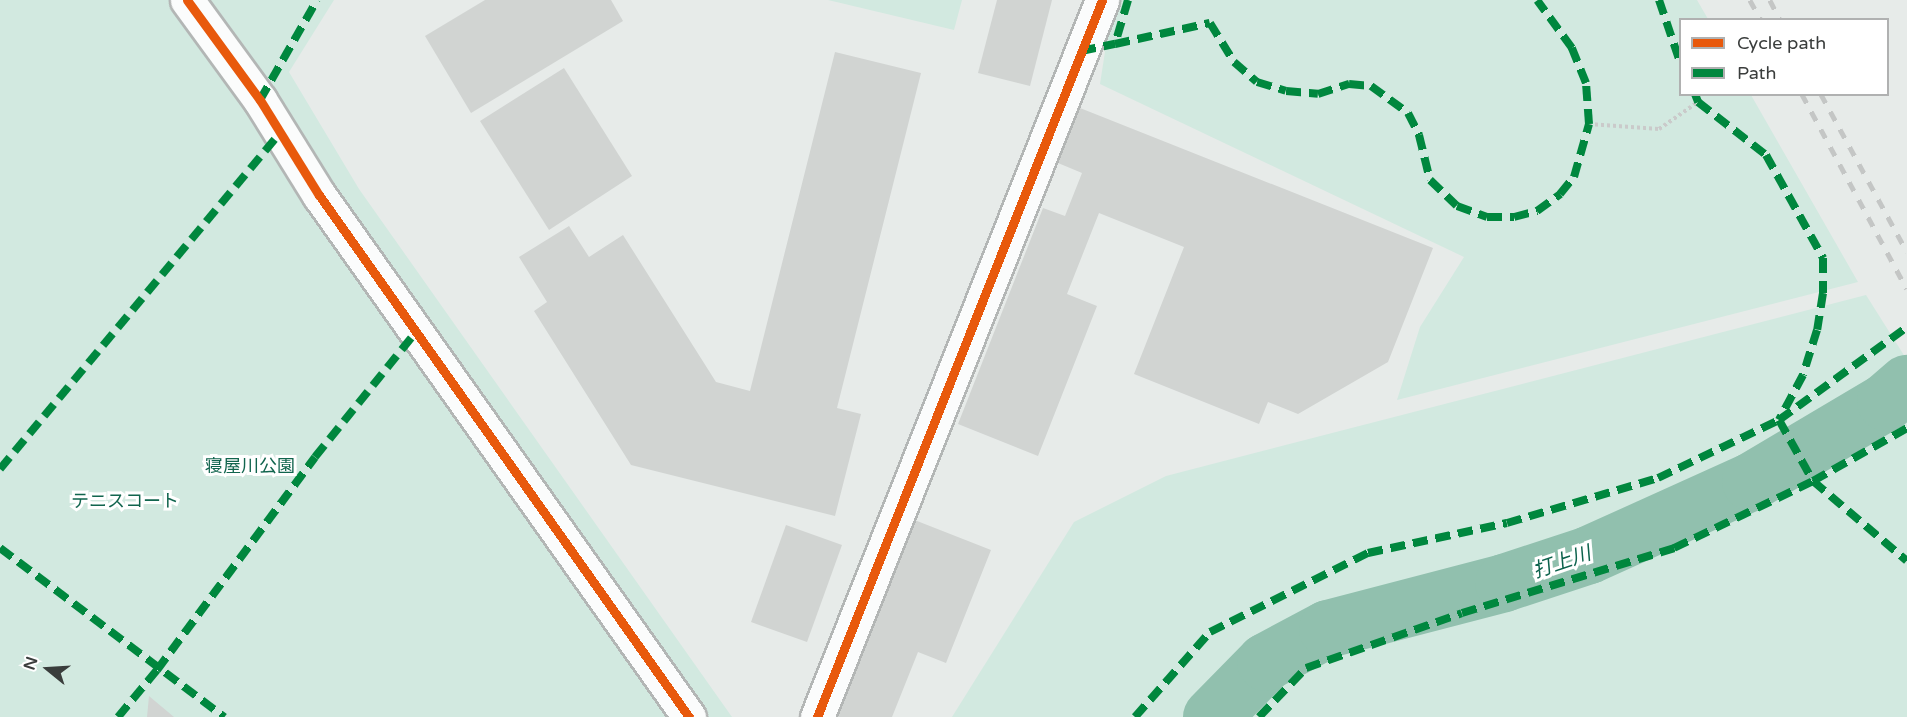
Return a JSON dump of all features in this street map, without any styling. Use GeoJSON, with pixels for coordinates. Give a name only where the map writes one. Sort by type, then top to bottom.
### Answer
{"type":"FeatureCollection","features":[{"type":"Feature","properties":{"kind":"street"},"geometry":{"type":"LineString","coordinates":[[187,0],[260,100],[319,195],[689,717]]}},
{"type":"Feature","properties":{"kind":"street"},"geometry":{"type":"LineString","coordinates":[[817,717],[1102,0]]}},
{"type":"Feature","properties":{"kind":"path"},"geometry":{"type":"LineString","coordinates":[[1589,124],[1659,129],[1698,102]]}},
{"type":"Feature","properties":{"kind":"green space","name":"寝屋川公園"},"geometry":{"type":"Polygon","coordinates":[[[0,0],[334,0],[289,72],[359,189],[732,717],[0,717],[0,0]]]}},
{"type":"Feature","properties":{"kind":"green space"},"geometry":{"type":"Polygon","coordinates":[[[828,0],[962,0],[954,30],[828,0]]]}},
{"type":"Feature","properties":{"kind":"green space"},"geometry":{"type":"Polygon","coordinates":[[[1113,0],[1697,0],[1707,18],[1679,18],[1679,96],[1752,96],[1858,282],[1397,400],[1420,327],[1464,257],[1100,84],[1113,0]]]}},
{"type":"Feature","properties":{"kind":"green space"},"geometry":{"type":"Polygon","coordinates":[[[1866,295],[1907,360],[1907,717],[952,717],[1074,522],[1166,476],[1866,295]]]}},
{"type":"Feature","properties":{"kind":"building"},"geometry":{"type":"Polygon","coordinates":[[[485,0],[611,0],[623,21],[471,113],[425,36],[485,0]]]}},
{"type":"Feature","properties":{"kind":"building"},"geometry":{"type":"Polygon","coordinates":[[[997,0],[1052,0],[1030,86],[978,73],[997,0]]]}},
{"type":"Feature","properties":{"kind":"building"},"geometry":{"type":"Polygon","coordinates":[[[835,52],[921,73],[837,408],[861,414],[835,516],[631,465],[534,311],[547,302],[519,257],[569,226],[589,257],[623,235],[716,382],[750,391],[835,52]]]}},
{"type":"Feature","properties":{"kind":"building"},"geometry":{"type":"Polygon","coordinates":[[[564,68],[632,176],[549,230],[480,121],[564,68]]]}},
{"type":"Feature","properties":{"kind":"building"},"geometry":{"type":"Polygon","coordinates":[[[1080,108],[1433,248],[1388,362],[1298,414],[1268,402],[1259,424],[1134,374],[1184,247],[1099,213],[1067,294],[1097,306],[1038,456],[958,424],[1043,208],[1065,216],[1082,173],[1058,163],[1080,108]]]}},
{"type":"Feature","properties":{"kind":"building"},"geometry":{"type":"Polygon","coordinates":[[[912,519],[991,550],[946,663],[918,652],[892,717],[835,717],[912,519]]]}},
{"type":"Feature","properties":{"kind":"building"},"geometry":{"type":"Polygon","coordinates":[[[786,525],[842,545],[807,642],[751,622],[786,525]]]}},
{"type":"Feature","properties":{"kind":"building"},"geometry":{"type":"Polygon","coordinates":[[[149,696],[174,717],[147,717],[149,696]]]}},
{"type":"Feature","properties":{"kind":"waterway","name":"打上川"},"geometry":{"type":"LineString","coordinates":[[1212,717],[1266,662],[1328,629],[1504,583],[1589,555],[1751,482],[1886,402],[1907,384]]}},
{"type":"Feature","properties":{"kind":"railway"},"geometry":{"type":"LineString","coordinates":[[1750,0],[1760,18]]}},
{"type":"Feature","properties":{"kind":"railway"},"geometry":{"type":"LineString","coordinates":[[1770,0],[1779,18]]}},
{"type":"Feature","properties":{"kind":"railway"},"geometry":{"type":"LineString","coordinates":[[1803,96],[1907,289]]}},
{"type":"Feature","properties":{"kind":"railway"},"geometry":{"type":"LineString","coordinates":[[1822,96],[1907,252]]}},
{"type":"Feature","properties":{"kind":"marked path"},"geometry":{"type":"LineString","coordinates":[[260,100],[317,0]]}},
{"type":"Feature","properties":{"kind":"marked path"},"geometry":{"type":"LineString","coordinates":[[1128,0],[1115,44],[1210,23],[1234,62],[1257,82],[1286,91],[1318,94],[1349,84],[1371,86],[1408,113],[1419,135],[1430,180],[1457,206],[1487,217],[1514,217],[1537,211],[1560,194],[1574,177],[1589,124],[1586,83],[1572,48],[1537,0]]}},
{"type":"Feature","properties":{"kind":"marked path"},"geometry":{"type":"LineString","coordinates":[[1659,0],[1679,59]]}},
{"type":"Feature","properties":{"kind":"marked path"},"geometry":{"type":"LineString","coordinates":[[1081,51],[1115,44]]}},
{"type":"Feature","properties":{"kind":"marked path"},"geometry":{"type":"LineString","coordinates":[[1696,96],[1698,102],[1766,155],[1823,258],[1823,293],[1817,330],[1803,375],[1779,420],[1813,481],[1907,561]]}},
{"type":"Feature","properties":{"kind":"marked path"},"geometry":{"type":"LineString","coordinates":[[0,469],[280,133]]}},
{"type":"Feature","properties":{"kind":"marked path"},"geometry":{"type":"LineString","coordinates":[[1135,717],[1210,632],[1368,553],[1507,523],[1658,478],[1779,420],[1907,327]]}},
{"type":"Feature","properties":{"kind":"marked path"},"geometry":{"type":"LineString","coordinates":[[118,717],[157,670],[315,457],[416,332]]}},
{"type":"Feature","properties":{"kind":"marked path"},"geometry":{"type":"LineString","coordinates":[[1259,717],[1306,668],[1462,613],[1674,548],[1813,481],[1907,428]]}},
{"type":"Feature","properties":{"kind":"marked path"},"geometry":{"type":"LineString","coordinates":[[0,548],[224,717]]}},
{"type":"Feature","properties":{"kind":"cycle path"},"geometry":{"type":"LineString","coordinates":[[187,0],[260,100],[319,195],[689,717]]}},
{"type":"Feature","properties":{"kind":"cycle path"},"geometry":{"type":"LineString","coordinates":[[817,717],[1102,0]]}},
{"type":"Feature","properties":{"kind":"park label","name":"テニスコート"},"geometry":{"type":"Point","coordinates":[125,501]}}]}
